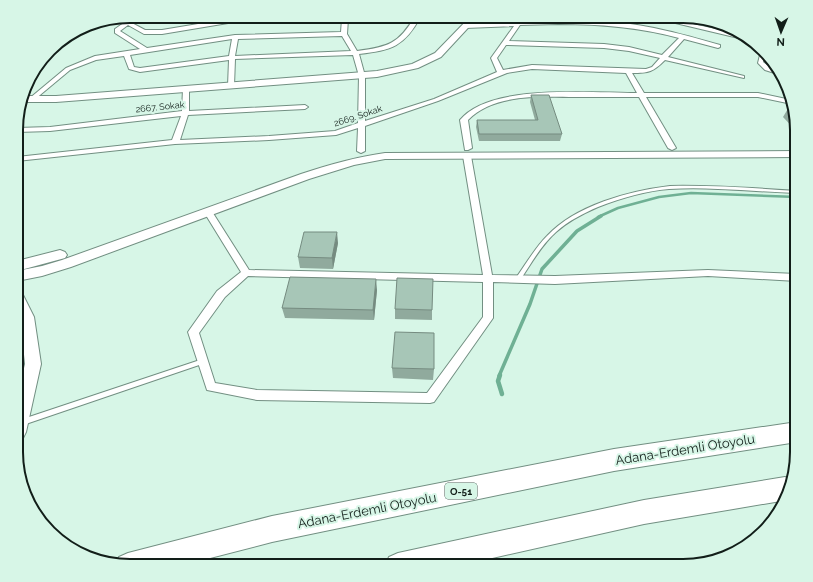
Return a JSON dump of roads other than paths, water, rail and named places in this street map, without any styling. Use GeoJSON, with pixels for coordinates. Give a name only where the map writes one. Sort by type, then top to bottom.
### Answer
{"type":"FeatureCollection","features":[{"type":"Feature","properties":{"kind":"highway","name":"Adana-Erdemli Otoyolu"},"geometry":{"type":"LineString","coordinates":[[155,559],[272,529],[614,460],[790,433]]}},
{"type":"Feature","properties":{"kind":"highway"},"geometry":{"type":"LineString","coordinates":[[430,559],[644,512],[783,489]]}},
{"type":"Feature","properties":{"kind":"street"},"geometry":{"type":"LineString","coordinates":[[124,23],[117,30],[118,33],[145,50]]}},
{"type":"Feature","properties":{"kind":"street"},"geometry":{"type":"LineString","coordinates":[[131,23],[144,32],[162,32],[211,23]]}},
{"type":"Feature","properties":{"kind":"street"},"geometry":{"type":"LineString","coordinates":[[345,23],[344,34],[355,52],[362,76],[361,151]]}},
{"type":"Feature","properties":{"kind":"street"},"geometry":{"type":"LineString","coordinates":[[126,53],[131,68],[140,70],[232,57],[355,52],[383,48],[395,43],[408,35],[414,23]]}},
{"type":"Feature","properties":{"kind":"street"},"geometry":{"type":"LineString","coordinates":[[28,99],[231,86],[377,74],[416,66],[438,55],[468,23]]}},
{"type":"Feature","properties":{"kind":"street"},"geometry":{"type":"LineString","coordinates":[[465,26],[518,23]]}},
{"type":"Feature","properties":{"kind":"street"},"geometry":{"type":"LineString","coordinates":[[501,73],[494,58],[518,23]]}},
{"type":"Feature","properties":{"kind":"street"},"geometry":{"type":"LineString","coordinates":[[587,23],[639,27],[718,46]]}},
{"type":"Feature","properties":{"kind":"street"},"geometry":{"type":"LineString","coordinates":[[680,23],[731,34]]}},
{"type":"Feature","properties":{"kind":"street"},"geometry":{"type":"LineString","coordinates":[[32,99],[68,69],[81,62],[95,58],[235,38],[344,34]]}},
{"type":"Feature","properties":{"kind":"street","name":"2669. Sokak"},"geometry":{"type":"LineString","coordinates":[[23,158],[175,142],[269,138],[336,133],[436,100],[501,73],[532,67],[647,71],[654,68],[683,37]]}},
{"type":"Feature","properties":{"kind":"street"},"geometry":{"type":"LineString","coordinates":[[231,86],[232,57],[235,38]]}},
{"type":"Feature","properties":{"kind":"street"},"geometry":{"type":"LineString","coordinates":[[505,43],[604,46],[629,49],[742,77]]}},
{"type":"Feature","properties":{"kind":"street"},"geometry":{"type":"LineString","coordinates":[[761,58],[760,62],[767,69],[772,70]]}},
{"type":"Feature","properties":{"kind":"street"},"geometry":{"type":"LineString","coordinates":[[628,71],[672,148]]}},
{"type":"Feature","properties":{"kind":"street"},"geometry":{"type":"LineString","coordinates":[[175,142],[185,113],[186,89]]}},
{"type":"Feature","properties":{"kind":"street"},"geometry":{"type":"LineString","coordinates":[[785,101],[758,95],[527,95],[506,98],[468,114],[464,120],[488,278],[488,318],[430,398],[257,394],[211,387],[194,332],[221,294],[246,273],[488,278],[538,280],[708,273],[790,278]]}},
{"type":"Feature","properties":{"kind":"street","name":"2667. Sokak"},"geometry":{"type":"LineString","coordinates":[[23,130],[50,129],[185,113],[306,107]]}},
{"type":"Feature","properties":{"kind":"street"},"geometry":{"type":"LineString","coordinates":[[23,265],[51,259],[316,165],[361,151],[404,148],[468,152],[790,154]]}},
{"type":"Feature","properties":{"kind":"street"},"geometry":{"type":"LineString","coordinates":[[23,275],[34,274],[77,260],[350,162],[385,156],[468,152],[672,148],[790,148]]}},
{"type":"Feature","properties":{"kind":"street"},"geometry":{"type":"LineString","coordinates":[[208,212],[246,273]]}},
{"type":"Feature","properties":{"kind":"street"},"geometry":{"type":"LineString","coordinates":[[23,309],[27,317],[33,364],[23,405]]}},
{"type":"Feature","properties":{"kind":"lane"},"geometry":{"type":"LineString","coordinates":[[518,279],[543,244],[561,225],[595,206],[628,196],[661,189],[684,187],[790,192]]}},
{"type":"Feature","properties":{"kind":"lane"},"geometry":{"type":"LineString","coordinates":[[23,424],[203,361]]}},
{"type":"Feature","properties":{"kind":"waterway"},"geometry":{"type":"LineString","coordinates":[[689,23],[724,31]]}},
{"type":"Feature","properties":{"kind":"waterway"},"geometry":{"type":"LineString","coordinates":[[598,217],[618,208],[659,197],[691,193],[790,197]]}},
{"type":"Feature","properties":{"kind":"waterway"},"geometry":{"type":"LineString","coordinates":[[499,376],[530,304],[542,269],[577,231],[601,216]]}},
{"type":"Feature","properties":{"kind":"waterway"},"geometry":{"type":"LineString","coordinates":[[500,375],[498,381],[502,394]]}}]}
